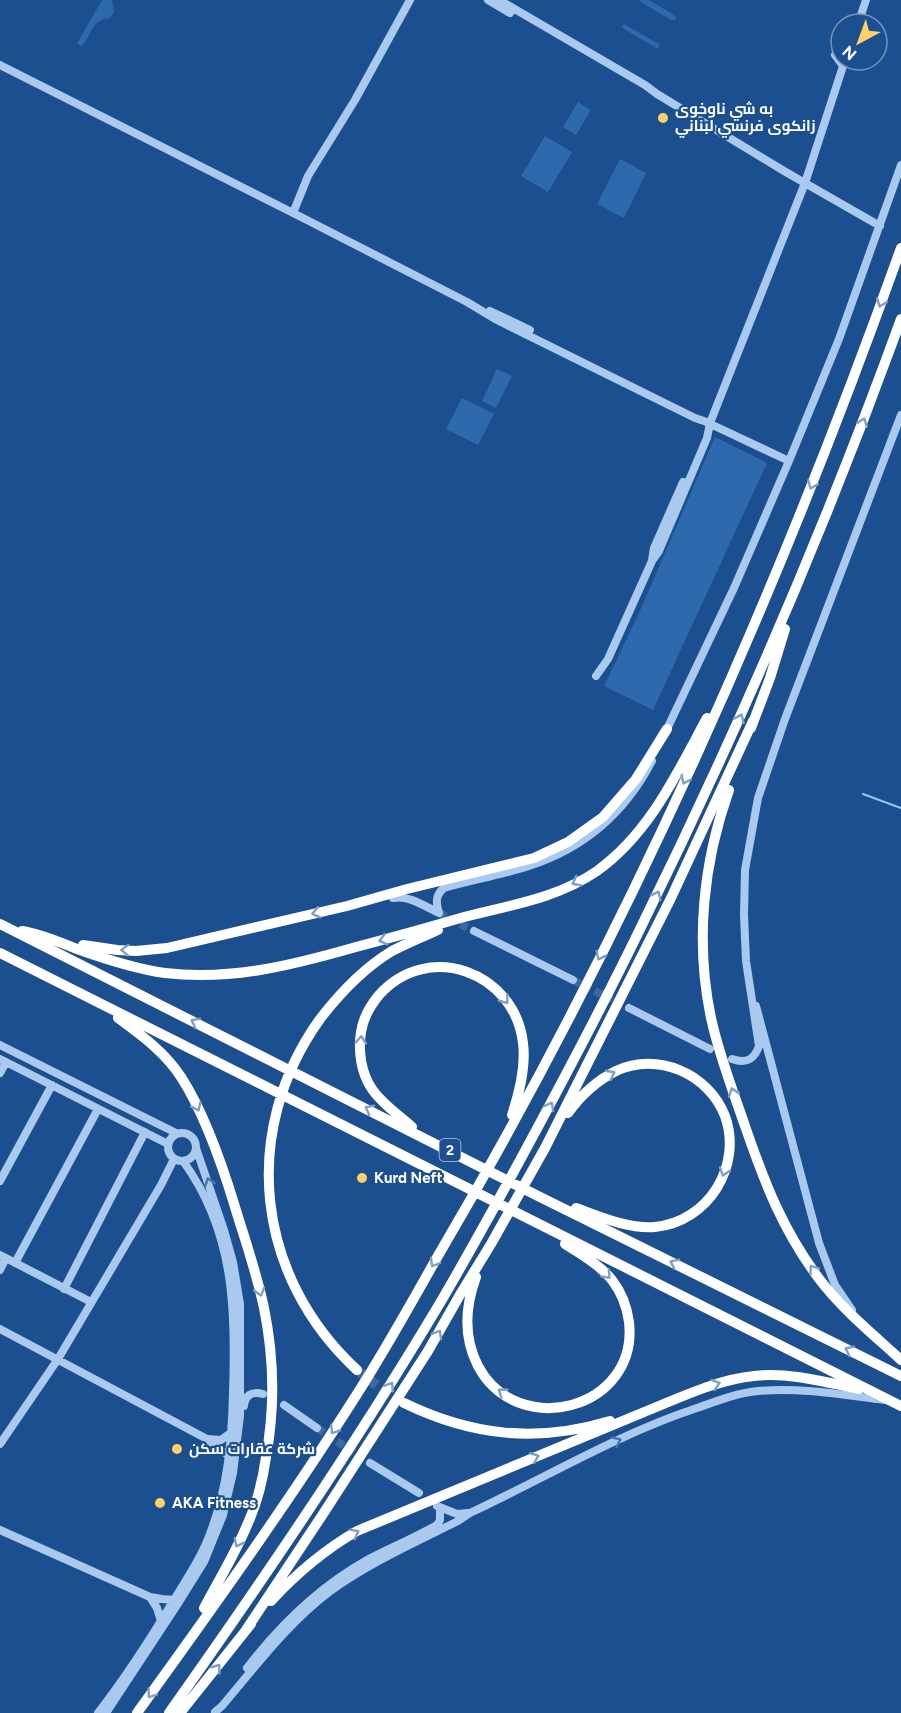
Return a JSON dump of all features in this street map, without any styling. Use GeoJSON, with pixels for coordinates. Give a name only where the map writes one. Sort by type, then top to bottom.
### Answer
{"type":"FeatureCollection","features":[{"type":"Feature","properties":{"kind":"highway"},"geometry":{"type":"LineString","coordinates":[[137,1713],[324,1446],[367,1378],[501,1147],[584,989],[694,763],[752,632],[842,411],[901,248]]}},
{"type":"Feature","properties":{"kind":"highway"},"geometry":{"type":"LineString","coordinates":[[169,1713],[270,1570],[384,1396],[485,1223],[588,1034],[676,857],[739,721],[797,588],[901,320]]}},
{"type":"Feature","properties":{"kind":"highway"},"geometry":{"type":"LineString","coordinates":[[797,588],[774,666],[724,802],[707,872],[703,945],[708,1003],[727,1073],[769,1192],[789,1233],[822,1282],[866,1328],[901,1360]]}},
{"type":"Feature","properties":{"kind":"highway"},"geometry":{"type":"LineString","coordinates":[[49,937],[138,968],[162,973],[223,975],[290,965],[526,903],[566,888],[597,870],[631,840],[645,824],[671,785],[752,632]]}},
{"type":"Feature","properties":{"kind":"highway"},"geometry":{"type":"LineString","coordinates":[[180,1713],[246,1629],[325,1511],[421,1362],[491,1244],[545,1148],[680,879],[753,722]]}},
{"type":"Feature","properties":{"kind":"highway"},"geometry":{"type":"LineString","coordinates":[[12,930],[98,948],[136,951],[167,948],[534,858],[562,845],[603,817],[623,797],[642,771],[667,729]]}},
{"type":"Feature","properties":{"kind":"highway"},"geometry":{"type":"LineString","coordinates":[[357,1370],[330,1343],[312,1319],[294,1288],[282,1256],[273,1220],[269,1193],[271,1140],[287,1080],[305,1043],[328,1008],[372,965],[423,936],[501,909]]}},
{"type":"Feature","properties":{"kind":"highway","name":"2"},"geometry":{"type":"LineString","coordinates":[[0,924],[536,1195],[901,1376]]}},
{"type":"Feature","properties":{"kind":"highway","name":"2"},"geometry":{"type":"LineString","coordinates":[[0,953],[901,1406]]}},
{"type":"Feature","properties":{"kind":"highway"},"geometry":{"type":"LineString","coordinates":[[423,1136],[371,1088],[360,1058],[360,1035],[370,1007],[391,984],[421,969],[452,967],[474,974],[497,991],[511,1008],[520,1029],[524,1051],[521,1079],[515,1106],[501,1147]]}},
{"type":"Feature","properties":{"kind":"highway"},"geometry":{"type":"LineString","coordinates":[[45,976],[132,1028],[153,1045],[180,1076],[200,1114],[226,1178],[264,1306],[273,1375],[271,1421],[264,1469],[249,1523],[183,1649]]}},
{"type":"Feature","properties":{"kind":"highway"},"geometry":{"type":"LineString","coordinates":[[536,1195],[630,1225],[655,1227],[669,1225],[693,1214],[704,1206],[714,1193],[726,1169],[729,1144],[724,1116],[708,1089],[684,1072],[656,1064],[641,1064],[617,1070],[590,1088],[575,1103],[545,1148]]}},
{"type":"Feature","properties":{"kind":"highway"},"geometry":{"type":"LineString","coordinates":[[491,1244],[475,1278],[467,1315],[469,1341],[477,1363],[485,1376],[502,1393],[513,1400],[544,1409],[571,1406],[596,1394],[618,1371],[627,1348],[629,1327],[621,1294],[611,1279],[597,1265],[525,1218]]}},
{"type":"Feature","properties":{"kind":"highway"},"geometry":{"type":"LineString","coordinates":[[246,1629],[318,1556],[357,1532],[666,1403],[723,1382],[771,1375],[810,1379],[873,1393]]}},
{"type":"Feature","properties":{"kind":"highway"},"geometry":{"type":"LineString","coordinates":[[404,1403],[439,1419],[474,1429],[537,1434],[585,1428],[666,1403]]}},
{"type":"Feature","properties":{"kind":"street"},"geometry":{"type":"LineString","coordinates":[[293,213],[308,176],[355,100],[410,0]]}},
{"type":"Feature","properties":{"kind":"street"},"geometry":{"type":"LineString","coordinates":[[488,0],[643,89],[657,94]]}},
{"type":"Feature","properties":{"kind":"street"},"geometry":{"type":"LineString","coordinates":[[499,0],[880,226]]}},
{"type":"Feature","properties":{"kind":"street"},"geometry":{"type":"LineString","coordinates":[[0,65],[467,302],[499,315],[633,385],[698,414],[707,424],[789,461]]}},
{"type":"Feature","properties":{"kind":"street"},"geometry":{"type":"LineString","coordinates":[[596,676],[608,659],[659,550],[707,438],[707,424],[805,183],[841,72]]}},
{"type":"Feature","properties":{"kind":"street"},"geometry":{"type":"LineString","coordinates":[[353,904],[401,896],[439,913],[437,894],[444,888],[510,872],[548,860],[570,849],[607,822],[638,788],[722,616],[789,461],[839,339],[901,165]]}},
{"type":"Feature","properties":{"kind":"street"},"geometry":{"type":"LineString","coordinates":[[732,1059],[747,1061],[753,1057],[759,1046],[744,944],[744,887],[758,798],[785,719],[901,415]]}},
{"type":"Feature","properties":{"kind":"street"},"geometry":{"type":"LineString","coordinates":[[474,931],[573,980]]}},
{"type":"Feature","properties":{"kind":"street"},"geometry":{"type":"LineString","coordinates":[[748,978],[819,1243],[828,1269],[842,1296],[866,1328]]}},
{"type":"Feature","properties":{"kind":"street"},"geometry":{"type":"LineString","coordinates":[[629,1008],[710,1049]]}},
{"type":"Feature","properties":{"kind":"street"},"geometry":{"type":"LineString","coordinates":[[0,1045],[176,1133],[186,1132],[194,1138],[224,1230],[237,1284],[241,1323],[240,1416],[236,1457],[223,1515],[210,1548],[179,1602],[106,1713]]}},
{"type":"Feature","properties":{"kind":"street"},"geometry":{"type":"LineString","coordinates":[[0,1073],[3,1061],[168,1144]]}},
{"type":"Feature","properties":{"kind":"street"},"geometry":{"type":"LineString","coordinates":[[0,1181],[52,1085]]}},
{"type":"Feature","properties":{"kind":"street"},"geometry":{"type":"LineString","coordinates":[[15,1263],[98,1109]]}},
{"type":"Feature","properties":{"kind":"street"},"geometry":{"type":"LineString","coordinates":[[64,1289],[145,1132]]}},
{"type":"Feature","properties":{"kind":"street"},"geometry":{"type":"LineString","coordinates":[[99,1713],[161,1621],[197,1562],[210,1533],[222,1496],[229,1456],[232,1432],[235,1321],[230,1275],[217,1226],[199,1185],[169,1152],[169,1139],[176,1133]]}},
{"type":"Feature","properties":{"kind":"street"},"geometry":{"type":"LineString","coordinates":[[0,1444],[58,1359],[178,1160],[193,1155],[196,1148]]}},
{"type":"Feature","properties":{"kind":"street"},"geometry":{"type":"LineString","coordinates":[[0,1270],[3,1257],[91,1302]]}},
{"type":"Feature","properties":{"kind":"street"},"geometry":{"type":"LineString","coordinates":[[0,1329],[207,1439],[229,1456]]}},
{"type":"Feature","properties":{"kind":"street"},"geometry":{"type":"LineString","coordinates":[[215,1713],[281,1636],[327,1594],[379,1560],[553,1471],[670,1417],[738,1395],[778,1389],[889,1400]]}},
{"type":"Feature","properties":{"kind":"street"},"geometry":{"type":"LineString","coordinates":[[240,1416],[247,1396],[256,1393],[263,1394]]}},
{"type":"Feature","properties":{"kind":"street"},"geometry":{"type":"LineString","coordinates":[[284,1405],[317,1428]]}},
{"type":"Feature","properties":{"kind":"street"},"geometry":{"type":"LineString","coordinates":[[207,1439],[221,1440],[232,1432]]}},
{"type":"Feature","properties":{"kind":"street"},"geometry":{"type":"LineString","coordinates":[[370,1463],[419,1493]]}},
{"type":"Feature","properties":{"kind":"street"},"geometry":{"type":"LineString","coordinates":[[215,1713],[260,1651],[299,1611],[328,1586],[361,1564],[437,1525],[440,1520],[438,1507],[457,1514],[470,1513]]}},
{"type":"Feature","properties":{"kind":"street"},"geometry":{"type":"LineString","coordinates":[[0,1530],[150,1597],[174,1599]]}},
{"type":"Feature","properties":{"kind":"street"},"geometry":{"type":"LineString","coordinates":[[150,1597],[161,1621]]}},
{"type":"Feature","properties":{"kind":"shaded area"},"geometry":{"type":"Polygon","coordinates":[[[102,0],[112,0],[114,13],[110,18],[95,25],[82,46],[77,44],[79,40],[102,0]]]}},
{"type":"Feature","properties":{"kind":"shaded area"},"geometry":{"type":"Polygon","coordinates":[[[638,0],[649,0],[674,15],[675,20],[671,20],[638,0]]]}},
{"type":"Feature","properties":{"kind":"shaded area"},"geometry":{"type":"Polygon","coordinates":[[[624,24],[659,44],[659,48],[624,29],[622,27],[624,24]]]}},
{"type":"Feature","properties":{"kind":"shaded area"},"geometry":{"type":"Polygon","coordinates":[[[578,102],[591,110],[576,135],[563,127],[578,102]]]}},
{"type":"Feature","properties":{"kind":"shaded area"},"geometry":{"type":"Polygon","coordinates":[[[545,136],[572,152],[548,192],[521,176],[545,136]]]}},
{"type":"Feature","properties":{"kind":"shaded area"},"geometry":{"type":"Polygon","coordinates":[[[620,159],[646,173],[624,218],[597,204],[620,159]]]}},
{"type":"Feature","properties":{"kind":"shaded area"},"geometry":{"type":"Polygon","coordinates":[[[497,369],[512,376],[496,408],[482,401],[497,369]]]}},
{"type":"Feature","properties":{"kind":"shaded area"},"geometry":{"type":"Polygon","coordinates":[[[462,398],[494,414],[478,445],[446,429],[462,398]]]}},
{"type":"Feature","properties":{"kind":"shaded area"},"geometry":{"type":"Polygon","coordinates":[[[715,437],[767,463],[653,710],[604,686],[639,613],[715,437]]]}},
{"type":"Feature","properties":{"kind":"waterway"},"geometry":{"type":"LineString","coordinates":[[863,794],[901,808]]}},
{"type":"Feature","properties":{"kind":"tunnel"},"geometry":{"type":"LineString","coordinates":[[439,913],[474,931]]}},
{"type":"Feature","properties":{"kind":"tunnel"},"geometry":{"type":"LineString","coordinates":[[573,980],[629,1008]]}},
{"type":"Feature","properties":{"kind":"tunnel"},"geometry":{"type":"LineString","coordinates":[[357,1370],[388,1394],[403,1402]]}},
{"type":"Feature","properties":{"kind":"tunnel"},"geometry":{"type":"LineString","coordinates":[[317,1428],[370,1463]]}},
{"type":"Feature","properties":{"kind":"place","name":"به شي ناوخوى زانكوى فرنسي لبناني"},"geometry":{"type":"Point","coordinates":[663,118]}},
{"type":"Feature","properties":{"kind":"place","name":"Kurd Neft"},"geometry":{"type":"Point","coordinates":[362,1178]}},
{"type":"Feature","properties":{"kind":"place","name":"شركة عقارات سكن"},"geometry":{"type":"Point","coordinates":[177,1449]}},
{"type":"Feature","properties":{"kind":"place","name":"AKA Fitness"},"geometry":{"type":"Point","coordinates":[160,1503]}}]}
